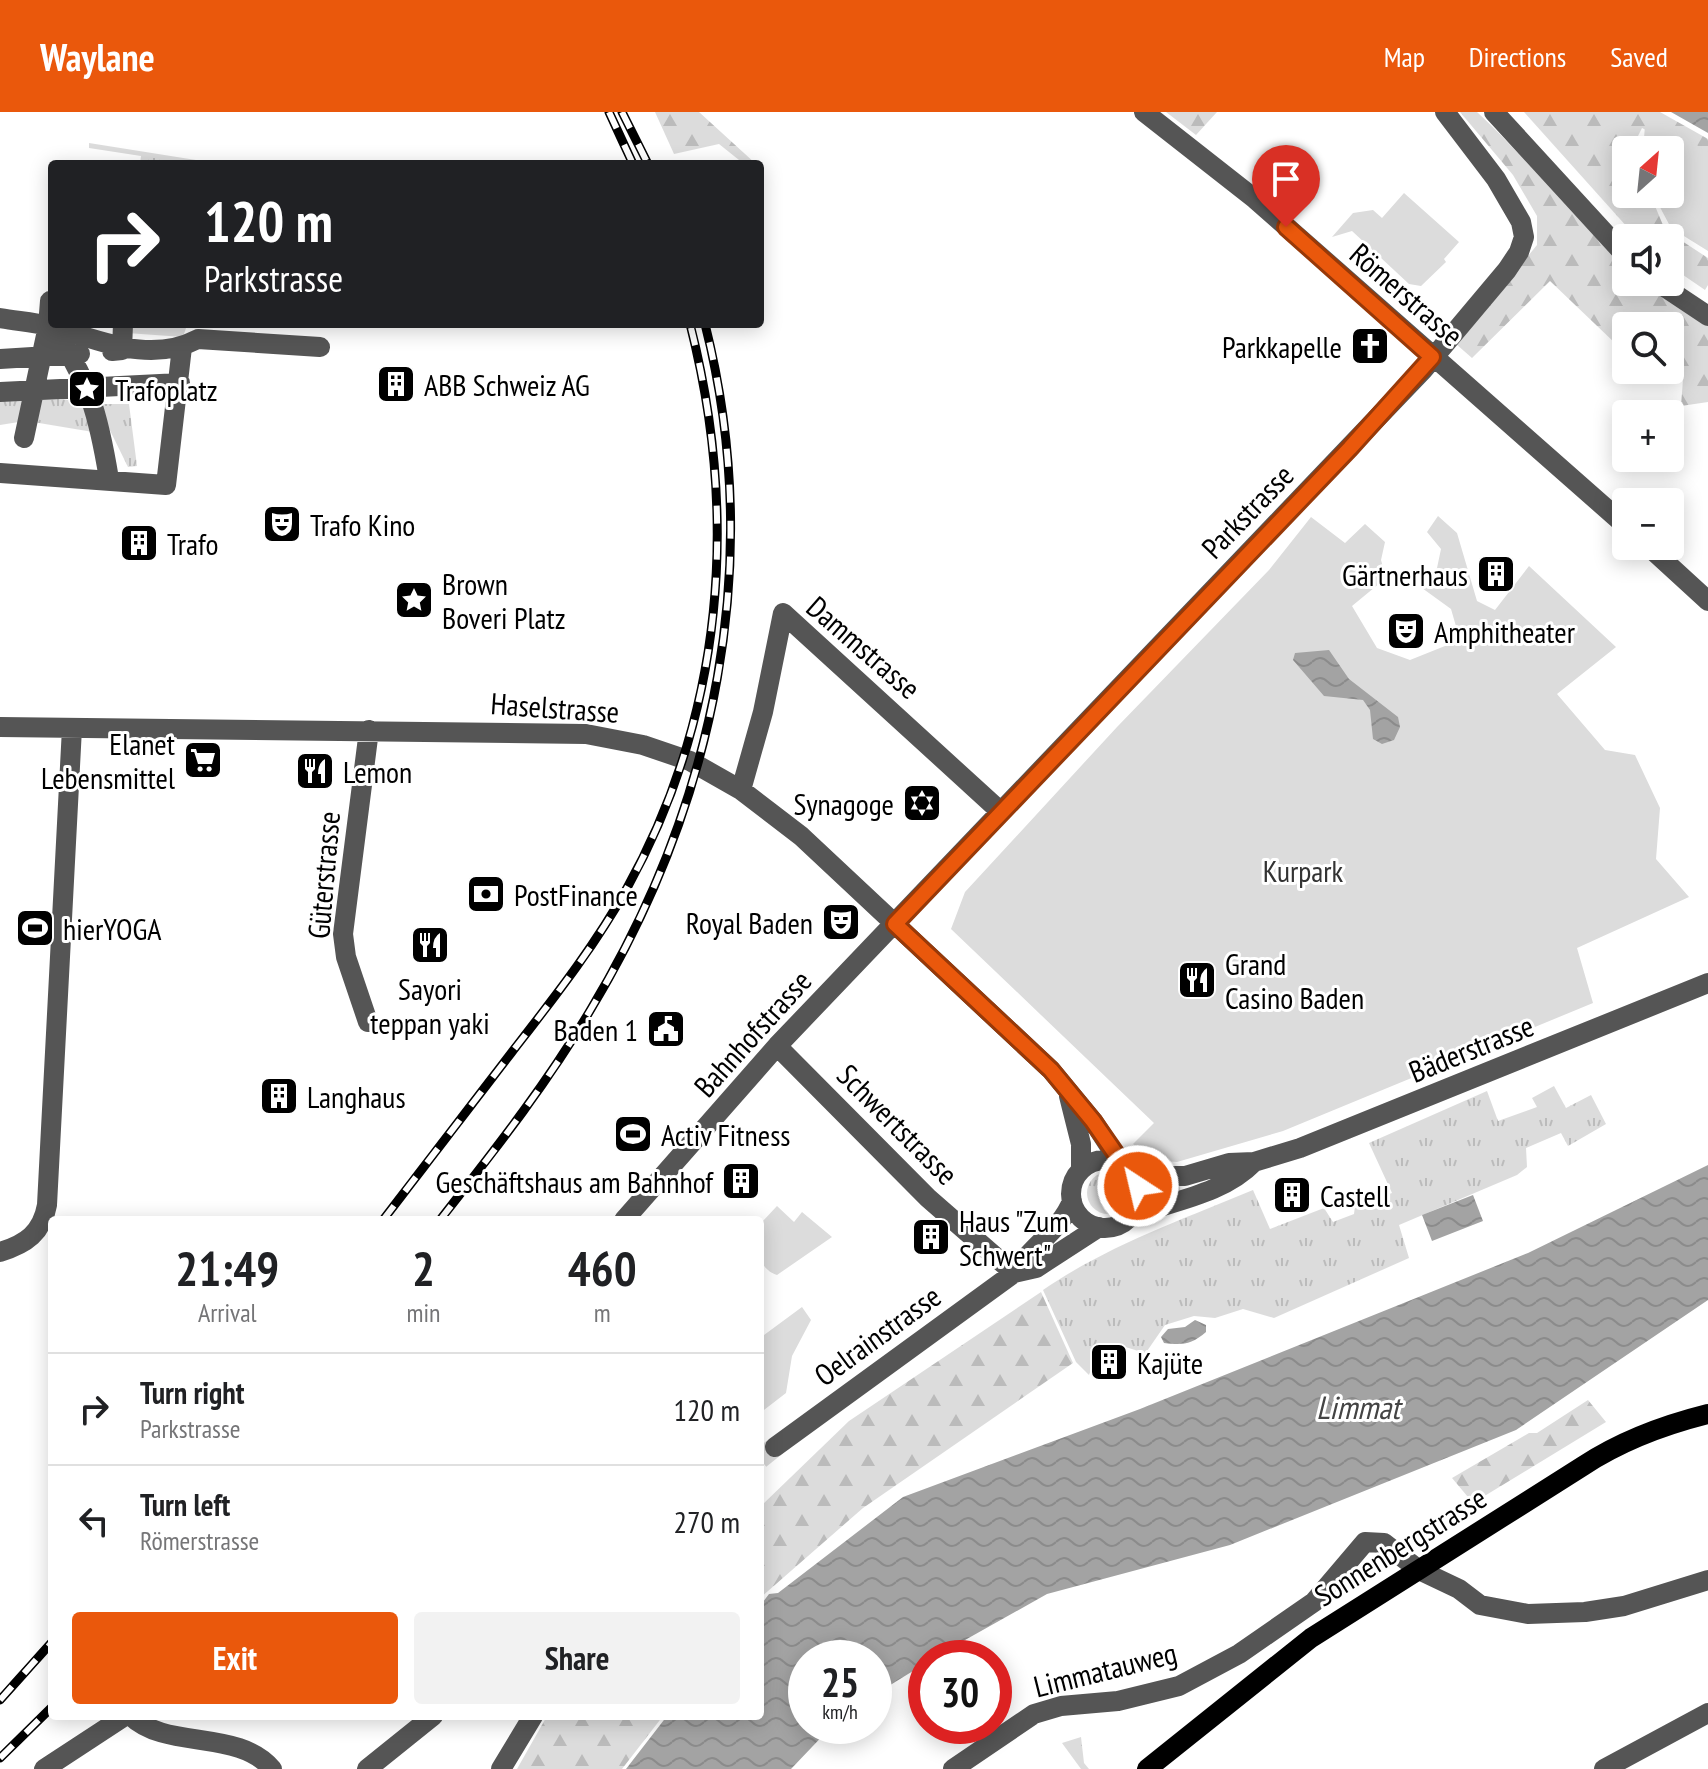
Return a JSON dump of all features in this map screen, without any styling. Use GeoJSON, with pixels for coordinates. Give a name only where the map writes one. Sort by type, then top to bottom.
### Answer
{"type":"FeatureCollection","features":[{"type":"Feature","properties":{"kind":"main road","name":"Sonnenbergstrasse"},"geometry":{"type":"LineString","coordinates":[[1147,1769],[1311,1638],[1609,1449],[1675,1423],[1708,1414]]}},
{"type":"Feature","properties":{"kind":"street","name":"Römerstrasse"},"geometry":{"type":"LineString","coordinates":[[1144,112],[1255,199],[1612,514]]}},
{"type":"Feature","properties":{"kind":"street","name":"Parkstrasse"},"geometry":{"type":"LineString","coordinates":[[895,924],[1331,467],[1507,270],[1519,252],[1524,237],[1521,222],[1496,179],[1445,112]]}},
{"type":"Feature","properties":{"kind":"street"},"geometry":{"type":"LineString","coordinates":[[1494,112],[1612,241]]}},
{"type":"Feature","properties":{"kind":"street"},"geometry":{"type":"LineString","coordinates":[[1678,296],[1708,316]]}},
{"type":"Feature","properties":{"kind":"street"},"geometry":{"type":"LineString","coordinates":[[0,318],[48,326],[24,438]]}},
{"type":"Feature","properties":{"kind":"street"},"geometry":{"type":"LineString","coordinates":[[50,328],[72,355],[89,388],[109,479]]}},
{"type":"Feature","properties":{"kind":"street"},"geometry":{"type":"LineString","coordinates":[[54,328],[122,350]]}},
{"type":"Feature","properties":{"kind":"street"},"geometry":{"type":"LineString","coordinates":[[122,350],[123,328]]}},
{"type":"Feature","properties":{"kind":"street"},"geometry":{"type":"LineString","coordinates":[[0,359],[182,347],[198,339],[320,347]]}},
{"type":"Feature","properties":{"kind":"street"},"geometry":{"type":"LineString","coordinates":[[0,473],[166,485],[182,347]]}},
{"type":"Feature","properties":{"kind":"street"},"geometry":{"type":"LineString","coordinates":[[0,376],[35,390]]}},
{"type":"Feature","properties":{"kind":"street"},"geometry":{"type":"LineString","coordinates":[[0,392],[180,383]]}},
{"type":"Feature","properties":{"kind":"street"},"geometry":{"type":"LineString","coordinates":[[1663,560],[1708,601]]}},
{"type":"Feature","properties":{"kind":"street","name":"Dammstrasse"},"geometry":{"type":"LineString","coordinates":[[741,790],[763,712],[783,613],[1001,812]]}},
{"type":"Feature","properties":{"kind":"street","name":"Haselstrasse"},"geometry":{"type":"LineString","coordinates":[[0,727],[513,731],[606,737],[677,756],[741,790],[801,836],[1040,1059],[1093,1121],[1128,1170]]}},
{"type":"Feature","properties":{"kind":"street"},"geometry":{"type":"LineString","coordinates":[[0,1252],[20,1246],[34,1235],[44,1221],[47,1205],[72,728]]}},
{"type":"Feature","properties":{"kind":"street","name":"Güterstrasse"},"geometry":{"type":"LineString","coordinates":[[368,1022],[346,957],[343,934],[369,730]]}},
{"type":"Feature","properties":{"kind":"street","name":"Bahnhofstrasse"},"geometry":{"type":"LineString","coordinates":[[628,1216],[777,1046],[895,924]]}},
{"type":"Feature","properties":{"kind":"street","name":"Bäderstrasse"},"geometry":{"type":"LineString","coordinates":[[1128,1170],[1185,1176],[1229,1163],[1254,1162],[1350,1130],[1708,983]]}},
{"type":"Feature","properties":{"kind":"street","name":"Schwertstrasse"},"geometry":{"type":"LineString","coordinates":[[777,1046],[928,1198],[1014,1273]]}},
{"type":"Feature","properties":{"kind":"street","name":"Haselstrasse"},"geometry":{"type":"LineString","coordinates":[[1069,1096],[1081,1144],[1081,1169]]}},
{"type":"Feature","properties":{"kind":"street"},"geometry":{"type":"LineString","coordinates":[[1100,1160],[1128,1170],[1139,1197],[1129,1217],[1110,1227],[1099,1227],[1081,1218],[1072,1201],[1071,1189],[1081,1169],[1100,1160]]}},
{"type":"Feature","properties":{"kind":"street","name":"Bäderstrasse"},"geometry":{"type":"LineString","coordinates":[[1129,1217],[1190,1198],[1240,1176],[1254,1162]]}},
{"type":"Feature","properties":{"kind":"street","name":"Oelrainstrasse"},"geometry":{"type":"LineString","coordinates":[[775,1447],[1014,1273],[1026,1254],[1061,1221],[1072,1201]]}},
{"type":"Feature","properties":{"kind":"street","name":"Oelrainstrasse"},"geometry":{"type":"LineString","coordinates":[[1014,1273],[1036,1268],[1099,1227]]}},
{"type":"Feature","properties":{"kind":"street","name":"Limmatauweg"},"geometry":{"type":"LineString","coordinates":[[953,1769],[1034,1714],[1061,1706],[1118,1701],[1179,1686],[1239,1654],[1314,1602],[1365,1542],[1384,1543],[1419,1570]]}},
{"type":"Feature","properties":{"kind":"street"},"geometry":{"type":"LineString","coordinates":[[1419,1570],[1459,1589],[1480,1605],[1528,1614],[1585,1612],[1624,1606],[1708,1580]]}},
{"type":"Feature","properties":{"kind":"street"},"geometry":{"type":"LineString","coordinates":[[1604,1769],[1708,1713]]}},
{"type":"Feature","properties":{"kind":"street"},"geometry":{"type":"LineString","coordinates":[[44,1769],[122,1720]]}},
{"type":"Feature","properties":{"kind":"street"},"geometry":{"type":"LineString","coordinates":[[133,1720],[143,1728],[199,1738],[262,1757],[272,1769]]}},
{"type":"Feature","properties":{"kind":"street"},"geometry":{"type":"LineString","coordinates":[[367,1769],[428,1720]]}},
{"type":"Feature","properties":{"kind":"street"},"geometry":{"type":"LineString","coordinates":[[501,1769],[531,1720]]}},
{"type":"Feature","properties":{"kind":"green space"},"geometry":{"type":"Polygon","coordinates":[[[655,112],[699,112],[752,160],[739,160],[719,144],[674,154],[655,112]]]}},
{"type":"Feature","properties":{"kind":"green space"},"geometry":{"type":"Polygon","coordinates":[[[1166,112],[1217,112],[1196,135],[1166,112]]]}},
{"type":"Feature","properties":{"kind":"green space"},"geometry":{"type":"Polygon","coordinates":[[[1460,112],[1477,112],[1612,252],[1612,296],[1666,296],[1708,325],[1708,402],[1684,406],[1681,400],[1684,312],[1612,312],[1612,340],[1550,281],[1472,358],[1456,344],[1537,245],[1537,216],[1513,175],[1460,112]]]}},
{"type":"Feature","properties":{"kind":"green space"},"geometry":{"type":"Polygon","coordinates":[[[1524,112],[1660,112],[1708,139],[1708,161],[1684,149],[1684,136],[1658,136],[1642,128],[1638,136],[1612,136],[1612,208],[1656,208],[1662,224],[1624,224],[1524,112]]]}},
{"type":"Feature","properties":{"kind":"green space"},"geometry":{"type":"Polygon","coordinates":[[[1646,114],[1682,136],[1644,136],[1646,114]]]}},
{"type":"Feature","properties":{"kind":"green space"},"geometry":{"type":"Polygon","coordinates":[[[1684,137],[1708,152],[1708,251],[1684,236],[1684,224],[1669,224],[1660,208],[1684,208],[1684,137]]]}},
{"type":"Feature","properties":{"kind":"green space"},"geometry":{"type":"Polygon","coordinates":[[[89,143],[196,160],[140,160],[141,156],[89,148],[89,143]]]}},
{"type":"Feature","properties":{"kind":"green space"},"geometry":{"type":"Polygon","coordinates":[[[1404,193],[1459,242],[1444,259],[1446,262],[1421,286],[1409,284],[1352,231],[1332,237],[1353,213],[1373,210],[1382,218],[1404,193]]]}},
{"type":"Feature","properties":{"kind":"green space"},"geometry":{"type":"Polygon","coordinates":[[[1684,242],[1708,258],[1708,285],[1705,290],[1684,276],[1684,242]]]}},
{"type":"Feature","properties":{"kind":"green space"},"geometry":{"type":"Polygon","coordinates":[[[128,328],[186,328],[183,337],[127,333],[128,328]]]}},
{"type":"Feature","properties":{"kind":"green space"},"geometry":{"type":"Polygon","coordinates":[[[29,395],[25,421],[0,425],[0,397],[29,395]]]}},
{"type":"Feature","properties":{"kind":"green space"},"geometry":{"type":"Polygon","coordinates":[[[43,395],[88,404],[93,432],[33,422],[43,395]]]}},
{"type":"Feature","properties":{"kind":"green space"},"geometry":{"type":"Polygon","coordinates":[[[97,404],[129,404],[137,466],[128,467],[97,404]]]}},
{"type":"Feature","properties":{"kind":"green space","name":"Kurpark"},"geometry":{"type":"Polygon","coordinates":[[[1438,516],[1457,533],[1477,601],[1495,610],[1529,566],[1616,647],[1557,694],[1605,750],[1635,755],[1660,808],[1656,859],[1689,897],[1577,948],[1593,1003],[1283,1131],[1177,1162],[1155,1160],[1133,1144],[1154,1123],[951,929],[965,892],[1117,727],[1269,570],[1311,517],[1345,543],[1365,524],[1385,542],[1381,560],[1386,578],[1352,606],[1377,648],[1410,660],[1460,640],[1451,609],[1422,588],[1437,568],[1441,549],[1427,532],[1438,516]]]}},
{"type":"Feature","properties":{"kind":"green space"},"geometry":{"type":"Polygon","coordinates":[[[1554,1086],[1566,1108],[1591,1095],[1606,1124],[1568,1146],[1561,1133],[1526,1148],[1527,1167],[1517,1175],[1399,1225],[1409,1258],[1274,1318],[1243,1309],[1215,1318],[1194,1316],[1165,1325],[1145,1354],[1126,1347],[1111,1348],[1099,1357],[1089,1375],[1076,1362],[1043,1290],[1067,1274],[1145,1235],[1253,1190],[1270,1229],[1324,1208],[1333,1222],[1354,1214],[1355,1206],[1392,1193],[1369,1143],[1487,1091],[1498,1121],[1537,1107],[1532,1098],[1554,1086]]]}},
{"type":"Feature","properties":{"kind":"green space"},"geometry":{"type":"Polygon","coordinates":[[[1108,1172],[1123,1178],[1129,1193],[1123,1208],[1108,1214],[1093,1208],[1087,1193],[1093,1178],[1108,1172]]]}},
{"type":"Feature","properties":{"kind":"green space"},"geometry":{"type":"Polygon","coordinates":[[[1150,1183],[1179,1183],[1181,1193],[1150,1202],[1150,1183]]]}},
{"type":"Feature","properties":{"kind":"green space"},"geometry":{"type":"Polygon","coordinates":[[[777,1206],[794,1222],[802,1212],[832,1237],[777,1275],[764,1265],[764,1220],[777,1206]]]}},
{"type":"Feature","properties":{"kind":"green space"},"geometry":{"type":"Polygon","coordinates":[[[1041,1292],[1073,1363],[863,1508],[764,1595],[764,1503],[849,1421],[1041,1292]]]}},
{"type":"Feature","properties":{"kind":"green space"},"geometry":{"type":"Polygon","coordinates":[[[802,1307],[811,1320],[792,1356],[786,1393],[764,1410],[764,1335],[802,1307]]]}},
{"type":"Feature","properties":{"kind":"green space"},"geometry":{"type":"Polygon","coordinates":[[[1588,1400],[1606,1422],[1473,1503],[1452,1478],[1529,1433],[1537,1433],[1588,1400]]]}},
{"type":"Feature","properties":{"kind":"green space"},"geometry":{"type":"Polygon","coordinates":[[[545,1720],[660,1720],[622,1769],[517,1769],[545,1720]]]}},
{"type":"Feature","properties":{"kind":"green space"},"geometry":{"type":"Polygon","coordinates":[[[1081,1737],[1084,1763],[1089,1769],[1081,1769],[1062,1743],[1081,1737]]]}},
{"type":"Feature","properties":{"kind":"water"},"geometry":{"type":"Polygon","coordinates":[[[1671,112],[1708,112],[1708,133],[1671,112]]]}},
{"type":"Feature","properties":{"kind":"water"},"geometry":{"type":"Polygon","coordinates":[[[1329,650],[1349,679],[1398,717],[1400,727],[1394,740],[1382,744],[1373,739],[1370,710],[1363,700],[1324,696],[1293,660],[1295,653],[1329,650]]]}},
{"type":"Feature","properties":{"kind":"water","name":"Limmat"},"geometry":{"type":"Polygon","coordinates":[[[1708,1165],[1708,1300],[1516,1430],[1230,1545],[1047,1594],[965,1640],[908,1640],[908,1674],[892,1684],[892,1640],[788,1640],[788,1744],[815,1744],[791,1769],[626,1769],[664,1720],[764,1720],[764,1601],[903,1497],[1140,1409],[1528,1253],[1708,1165]]]}},
{"type":"Feature","properties":{"kind":"water"},"geometry":{"type":"Polygon","coordinates":[[[1473,1195],[1483,1221],[1432,1241],[1422,1215],[1473,1195]]]}},
{"type":"Feature","properties":{"kind":"water"},"geometry":{"type":"Polygon","coordinates":[[[1195,1320],[1206,1325],[1206,1332],[1201,1336],[1186,1343],[1164,1343],[1161,1337],[1168,1329],[1185,1327],[1195,1320]]]}},
{"type":"Feature","properties":{"kind":"tunnel"},"geometry":{"type":"LineString","coordinates":[[764,1456],[775,1447]]}},
{"type":"Feature","properties":{"kind":"railway"},"geometry":{"type":"LineString","coordinates":[[609,112],[631,160]]}},
{"type":"Feature","properties":{"kind":"railway"},"geometry":{"type":"LineString","coordinates":[[622,112],[646,160]]}},
{"type":"Feature","properties":{"kind":"railway"},"geometry":{"type":"LineString","coordinates":[[386,1216],[601,931],[627,888],[660,821],[685,753],[702,683],[713,612],[717,541],[714,469],[705,396],[691,328]]}},
{"type":"Feature","properties":{"kind":"railway"},"geometry":{"type":"LineString","coordinates":[[443,1216],[538,1091],[591,1009],[634,930],[670,848],[698,763],[717,677],[728,590],[730,502],[722,413],[706,328]]}},
{"type":"Feature","properties":{"kind":"railway"},"geometry":{"type":"LineString","coordinates":[[0,1700],[48,1646]]}},
{"type":"Feature","properties":{"kind":"railway"},"geometry":{"type":"LineString","coordinates":[[0,1758],[48,1711]]}},
{"type":"Feature","properties":{"kind":"place","name":"Parkkapelle"},"geometry":{"type":"Point","coordinates":[1370,346]}},
{"type":"Feature","properties":{"kind":"place","name":"ABB Schweiz AG"},"geometry":{"type":"Point","coordinates":[396,384]}},
{"type":"Feature","properties":{"kind":"place","name":"Trafoplatz"},"geometry":{"type":"Point","coordinates":[87,389]}},
{"type":"Feature","properties":{"kind":"place","name":"Trafo Kino"},"geometry":{"type":"Point","coordinates":[282,524]}},
{"type":"Feature","properties":{"kind":"place","name":"Trafo"},"geometry":{"type":"Point","coordinates":[139,543]}},
{"type":"Feature","properties":{"kind":"place","name":"Gärtnerhaus"},"geometry":{"type":"Point","coordinates":[1496,574]}},
{"type":"Feature","properties":{"kind":"place","name":"Brown Boveri Platz"},"geometry":{"type":"Point","coordinates":[414,600]}},
{"type":"Feature","properties":{"kind":"place","name":"Amphitheater"},"geometry":{"type":"Point","coordinates":[1406,631]}},
{"type":"Feature","properties":{"kind":"place","name":"Elanet Lebensmittel"},"geometry":{"type":"Point","coordinates":[203,760]}},
{"type":"Feature","properties":{"kind":"place","name":"Lemon"},"geometry":{"type":"Point","coordinates":[315,771]}},
{"type":"Feature","properties":{"kind":"place","name":"Synagoge"},"geometry":{"type":"Point","coordinates":[922,803]}},
{"type":"Feature","properties":{"kind":"place","name":"PostFinance"},"geometry":{"type":"Point","coordinates":[486,894]}},
{"type":"Feature","properties":{"kind":"place","name":"Royal Baden"},"geometry":{"type":"Point","coordinates":[841,922]}},
{"type":"Feature","properties":{"kind":"place","name":"hierYOGA"},"geometry":{"type":"Point","coordinates":[35,928]}},
{"type":"Feature","properties":{"kind":"place","name":"Sayori teppan yaki"},"geometry":{"type":"Point","coordinates":[430,945]}},
{"type":"Feature","properties":{"kind":"place","name":"Grand Casino Baden"},"geometry":{"type":"Point","coordinates":[1197,980]}},
{"type":"Feature","properties":{"kind":"place","name":"Baden 1"},"geometry":{"type":"Point","coordinates":[666,1029]}},
{"type":"Feature","properties":{"kind":"place","name":"Langhaus"},"geometry":{"type":"Point","coordinates":[279,1096]}},
{"type":"Feature","properties":{"kind":"place","name":"Activ Fitness"},"geometry":{"type":"Point","coordinates":[633,1134]}},
{"type":"Feature","properties":{"kind":"place","name":"Geschäftshaus am Bahnhof"},"geometry":{"type":"Point","coordinates":[741,1181]}},
{"type":"Feature","properties":{"kind":"place","name":"Castell"},"geometry":{"type":"Point","coordinates":[1292,1195]}},
{"type":"Feature","properties":{"kind":"place","name":"Haus \"Zum Schwert\""},"geometry":{"type":"Point","coordinates":[931,1237]}},
{"type":"Feature","properties":{"kind":"place","name":"Kajüte"},"geometry":{"type":"Point","coordinates":[1109,1362]}},
{"type":"Feature","properties":{"kind":"route"},"geometry":{"type":"LineString","coordinates":[[1138,1186],[1134,1176],[1121,1164],[1093,1121],[1069,1096],[1051,1070],[895,924],[1350,448],[1432,357],[1286,227]]}}]}
